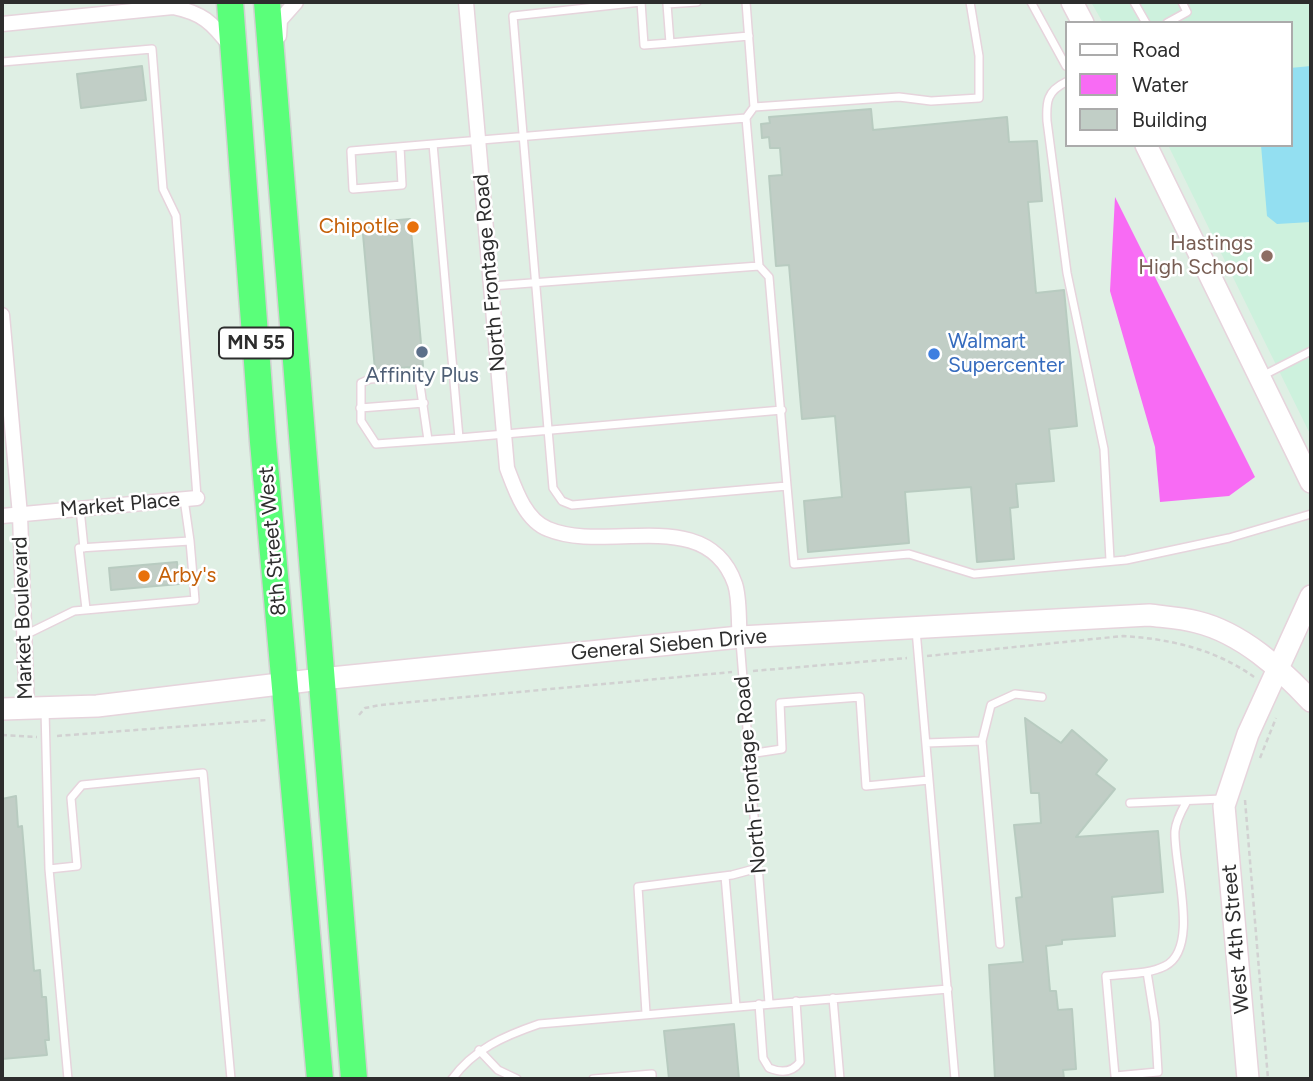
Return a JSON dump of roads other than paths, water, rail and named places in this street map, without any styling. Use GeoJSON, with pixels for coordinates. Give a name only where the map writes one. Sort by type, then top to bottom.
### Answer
{"type":"FeatureCollection","features":[{"type":"Feature","properties":{"kind":"highway","name":"8th Street West"},"geometry":{"type":"LineString","coordinates":[[230,2],[263,442],[320,1079]]}},
{"type":"Feature","properties":{"kind":"highway","name":"8th Street West"},"geometry":{"type":"LineString","coordinates":[[267,2],[354,1079]]}},
{"type":"Feature","properties":{"kind":"street"},"geometry":{"type":"LineString","coordinates":[[293,331],[294,227],[279,28],[280,20],[296,2]]}},
{"type":"Feature","properties":{"kind":"street","name":"North Frontage Road"},"geometry":{"type":"LineString","coordinates":[[466,2],[507,468],[520,502],[546,528],[588,538],[672,536],[700,542],[721,561],[735,584],[740,637]]}},
{"type":"Feature","properties":{"kind":"street"},"geometry":{"type":"LineString","coordinates":[[1072,2],[1082,21]]}},
{"type":"Feature","properties":{"kind":"street"},"geometry":{"type":"LineString","coordinates":[[2,24],[177,5],[196,12],[207,20],[234,51]]}},
{"type":"Feature","properties":{"kind":"street"},"geometry":{"type":"LineString","coordinates":[[1147,147],[1311,482]]}},
{"type":"Feature","properties":{"kind":"street","name":"Market Boulevard"},"geometry":{"type":"LineString","coordinates":[[2,315],[20,515],[24,635],[36,710]]}},
{"type":"Feature","properties":{"kind":"street","name":"Market Place"},"geometry":{"type":"LineString","coordinates":[[2,516],[190,499]]}},
{"type":"Feature","properties":{"kind":"street","name":"West 4th Street"},"geometry":{"type":"LineString","coordinates":[[1248,1079],[1224,806],[1236,797],[1248,734],[1275,698],[1280,668],[1311,596]]}},
{"type":"Feature","properties":{"kind":"street","name":"General Sieben Drive"},"geometry":{"type":"LineString","coordinates":[[2,709],[36,710],[740,637],[1149,615],[1198,622],[1231,636],[1280,668],[1311,701]]}},
{"type":"Feature","properties":{"kind":"lane"},"geometry":{"type":"LineString","coordinates":[[749,36],[644,45],[641,2],[513,16],[553,488],[562,501],[572,505],[787,486]]}},
{"type":"Feature","properties":{"kind":"lane"},"geometry":{"type":"LineString","coordinates":[[670,43],[667,4],[697,2]]}},
{"type":"Feature","properties":{"kind":"lane"},"geometry":{"type":"LineString","coordinates":[[746,2],[754,107],[746,118],[759,266],[769,277],[794,564],[909,554],[974,573],[1110,560],[1170,552],[1311,514]]}},
{"type":"Feature","properties":{"kind":"lane"},"geometry":{"type":"LineString","coordinates":[[754,107],[899,97],[931,101],[979,98],[979,56],[970,2]]}},
{"type":"Feature","properties":{"kind":"lane"},"geometry":{"type":"LineString","coordinates":[[1031,2],[1064,61]]}},
{"type":"Feature","properties":{"kind":"lane"},"geometry":{"type":"LineString","coordinates":[[1135,2],[1145,21]]}},
{"type":"Feature","properties":{"kind":"lane"},"geometry":{"type":"LineString","coordinates":[[1171,21],[1187,12],[1182,2]]}},
{"type":"Feature","properties":{"kind":"lane"},"geometry":{"type":"LineString","coordinates":[[2,62],[152,49],[163,189],[176,216],[195,600],[69,612],[24,635]]}},
{"type":"Feature","properties":{"kind":"lane"},"geometry":{"type":"LineString","coordinates":[[1064,83],[1055,88],[1046,99],[1047,121],[1067,273],[1104,449],[1110,560]]}},
{"type":"Feature","properties":{"kind":"lane"},"geometry":{"type":"LineString","coordinates":[[400,147],[402,185],[354,189],[351,151],[746,118]]}},
{"type":"Feature","properties":{"kind":"lane"},"geometry":{"type":"LineString","coordinates":[[433,144],[459,438]]}},
{"type":"Feature","properties":{"kind":"lane"},"geometry":{"type":"LineString","coordinates":[[491,286],[536,285],[759,266]]}},
{"type":"Feature","properties":{"kind":"lane"},"geometry":{"type":"LineString","coordinates":[[1261,376],[1311,351]]}},
{"type":"Feature","properties":{"kind":"lane"},"geometry":{"type":"LineString","coordinates":[[428,440],[421,383],[415,376],[381,378],[360,383],[360,408],[365,428],[376,444],[548,432],[782,410]]}},
{"type":"Feature","properties":{"kind":"lane"},"geometry":{"type":"LineString","coordinates":[[360,408],[424,403]]}},
{"type":"Feature","properties":{"kind":"lane"},"geometry":{"type":"LineString","coordinates":[[80,509],[84,548]]}},
{"type":"Feature","properties":{"kind":"lane"},"geometry":{"type":"LineString","coordinates":[[86,609],[79,548],[190,541]]}},
{"type":"Feature","properties":{"kind":"lane"},"geometry":{"type":"LineString","coordinates":[[915,626],[955,1079]]}},
{"type":"Feature","properties":{"kind":"lane","name":"North Frontage Road"},"geometry":{"type":"LineString","coordinates":[[740,637],[769,1003]]}},
{"type":"Feature","properties":{"kind":"lane"},"geometry":{"type":"LineString","coordinates":[[1000,944],[982,741],[991,705],[1016,694],[1042,697]]}},
{"type":"Feature","properties":{"kind":"lane"},"geometry":{"type":"LineString","coordinates":[[749,754],[782,750],[780,703],[860,697],[866,786],[929,780]]}},
{"type":"Feature","properties":{"kind":"lane"},"geometry":{"type":"LineString","coordinates":[[36,710],[45,737],[49,869],[68,1079]]}},
{"type":"Feature","properties":{"kind":"lane"},"geometry":{"type":"LineString","coordinates":[[926,743],[982,741]]}},
{"type":"Feature","properties":{"kind":"lane"},"geometry":{"type":"LineString","coordinates":[[49,869],[77,866],[71,798],[82,785],[203,774],[231,1079]]}},
{"type":"Feature","properties":{"kind":"lane"},"geometry":{"type":"LineString","coordinates":[[1130,803],[1236,797]]}},
{"type":"Feature","properties":{"kind":"lane"},"geometry":{"type":"LineString","coordinates":[[1147,972],[1155,1022],[1158,1072],[1115,1076],[1106,976],[1147,972],[1167,965],[1182,947],[1183,927],[1175,832],[1187,801]]}},
{"type":"Feature","properties":{"kind":"lane"},"geometry":{"type":"LineString","coordinates":[[646,1013],[638,887],[725,876],[758,868]]}},
{"type":"Feature","properties":{"kind":"lane"},"geometry":{"type":"LineString","coordinates":[[725,876],[737,1006]]}},
{"type":"Feature","properties":{"kind":"lane"},"geometry":{"type":"LineString","coordinates":[[452,1079],[480,1051],[503,1036],[539,1024],[948,989]]}},
{"type":"Feature","properties":{"kind":"lane"},"geometry":{"type":"LineString","coordinates":[[834,998],[840,1079]]}},
{"type":"Feature","properties":{"kind":"lane"},"geometry":{"type":"LineString","coordinates":[[759,1004],[764,1058],[769,1068],[788,1071],[800,1062],[796,1001]]}},
{"type":"Feature","properties":{"kind":"lane"},"geometry":{"type":"LineString","coordinates":[[480,1051],[498,1070],[517,1079]]}},
{"type":"Feature","properties":{"kind":"lane"},"geometry":{"type":"LineString","coordinates":[[593,1079],[652,1074],[652,1079]]}},
{"type":"Feature","properties":{"kind":"water"},"geometry":{"type":"Polygon","coordinates":[[[1115,197],[1255,477],[1229,496],[1160,502],[1155,447],[1110,291],[1115,197]]]}},
{"type":"Feature","properties":{"kind":"place","name":"Chipotle"},"geometry":{"type":"Point","coordinates":[413,227]}},
{"type":"Feature","properties":{"kind":"place","name":"Hastings High School"},"geometry":{"type":"Point","coordinates":[1267,256]}},
{"type":"Feature","properties":{"kind":"place","name":"Affinity Plus"},"geometry":{"type":"Point","coordinates":[422,352]}},
{"type":"Feature","properties":{"kind":"place","name":"Walmart Supercenter"},"geometry":{"type":"Point","coordinates":[934,354]}},
{"type":"Feature","properties":{"kind":"place","name":"Arby's"},"geometry":{"type":"Point","coordinates":[144,576]}}]}
